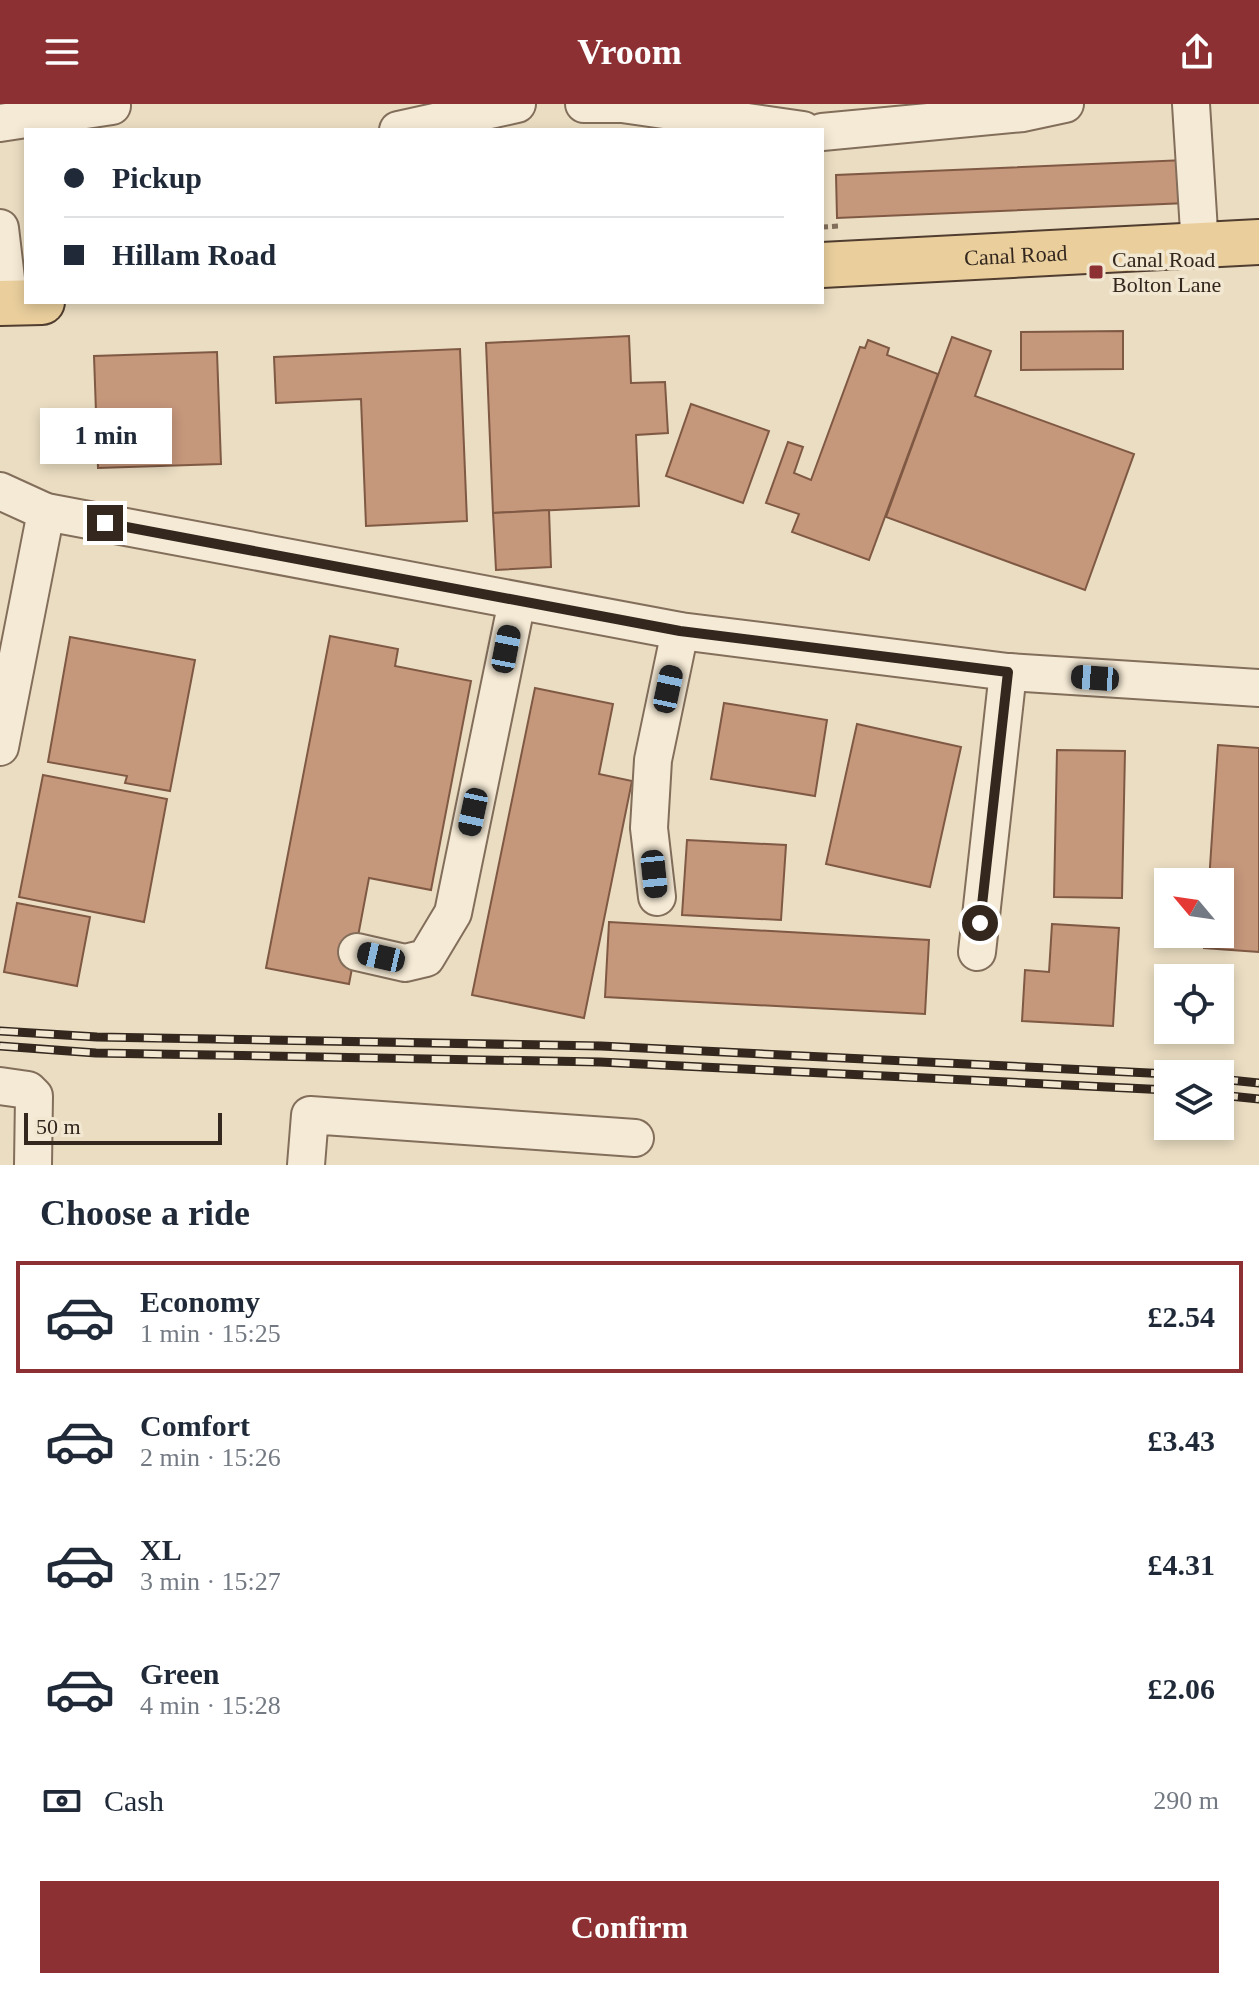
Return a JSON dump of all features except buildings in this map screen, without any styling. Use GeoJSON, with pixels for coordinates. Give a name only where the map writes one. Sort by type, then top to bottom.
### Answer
{"type":"FeatureCollection","features":[{"type":"Feature","properties":{"kind":"main road","name":"Canal Road"},"geometry":{"type":"LineString","coordinates":[[824,265],[1259,242]]}},
{"type":"Feature","properties":{"kind":"street"},"geometry":{"type":"LineString","coordinates":[[420,128],[441,126],[517,104]]}},
{"type":"Feature","properties":{"kind":"street"},"geometry":{"type":"LineString","coordinates":[[584,104],[622,104],[789,128]]}},
{"type":"Feature","properties":{"kind":"street"},"geometry":{"type":"LineString","coordinates":[[824,132],[1023,113],[1065,104]]}},
{"type":"Feature","properties":{"kind":"street"},"geometry":{"type":"LineString","coordinates":[[1191,104],[1200,247]]}},
{"type":"Feature","properties":{"kind":"street"},"geometry":{"type":"LineString","coordinates":[[0,123],[112,106]]}},
{"type":"Feature","properties":{"kind":"street"},"geometry":{"type":"LineString","coordinates":[[0,228],[17,303]]}},
{"type":"Feature","properties":{"kind":"street"},"geometry":{"type":"LineString","coordinates":[[0,491],[46,512],[680,631],[1008,672],[1259,688]]}},
{"type":"Feature","properties":{"kind":"street"},"geometry":{"type":"LineString","coordinates":[[0,747],[46,512]]}},
{"type":"Feature","properties":{"kind":"street"},"geometry":{"type":"LineString","coordinates":[[357,952],[405,963],[426,958],[453,913],[517,601]]}},
{"type":"Feature","properties":{"kind":"street"},"geometry":{"type":"LineString","coordinates":[[657,897],[649,828],[653,760],[680,631]]}},
{"type":"Feature","properties":{"kind":"street"},"geometry":{"type":"LineString","coordinates":[[977,952],[1008,672]]}},
{"type":"Feature","properties":{"kind":"street"},"geometry":{"type":"LineString","coordinates":[[0,1086],[28,1090],[34,1096],[33,1165]]}},
{"type":"Feature","properties":{"kind":"street"},"geometry":{"type":"LineString","coordinates":[[306,1165],[310,1115],[635,1138]]}},
{"type":"Feature","properties":{"kind":"railway"},"geometry":{"type":"LineString","coordinates":[[0,1031],[97,1037],[601,1046],[1154,1073]]}},
{"type":"Feature","properties":{"kind":"railway"},"geometry":{"type":"LineString","coordinates":[[0,1046],[96,1053],[600,1062],[1154,1089]]}},
{"type":"Feature","properties":{"kind":"railway"},"geometry":{"type":"LineString","coordinates":[[1234,1080],[1259,1083]]}},
{"type":"Feature","properties":{"kind":"railway"},"geometry":{"type":"LineString","coordinates":[[1234,1096],[1259,1099]]}},
{"type":"Feature","properties":{"kind":"place","name":"Canal Road Bolton Lane"},"geometry":{"type":"Point","coordinates":[1096,272]}},
{"type":"Feature","properties":{"kind":"route"},"geometry":{"type":"LineString","coordinates":[[105,523],[680,631],[1008,672],[980,923]]}}]}
